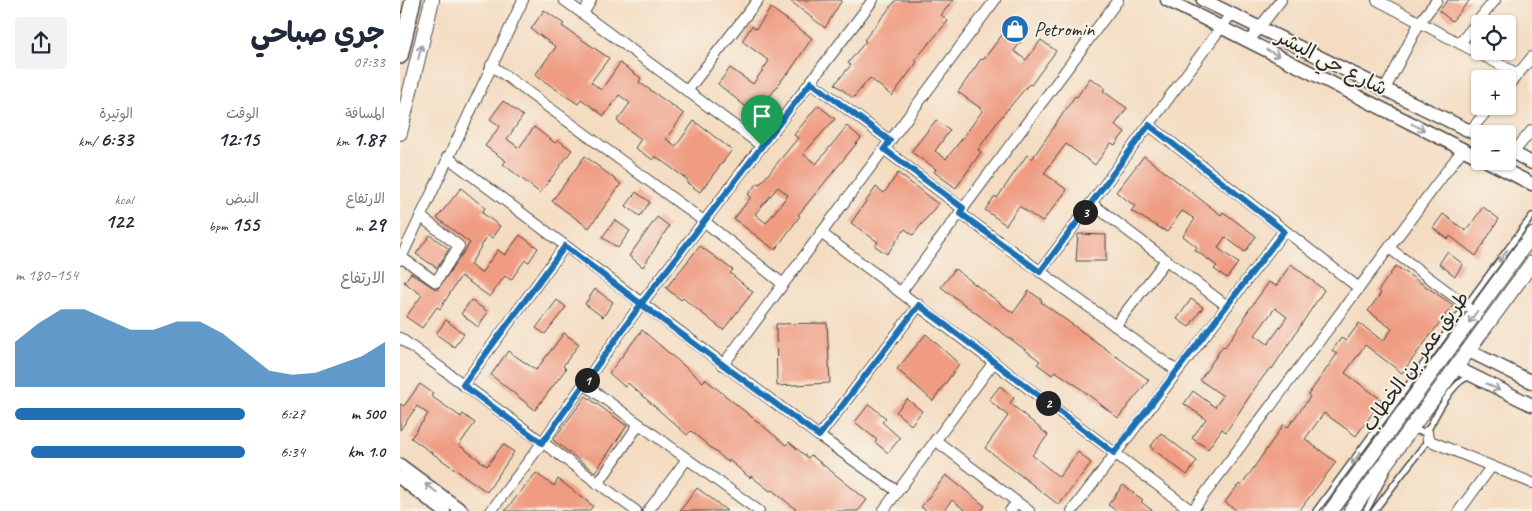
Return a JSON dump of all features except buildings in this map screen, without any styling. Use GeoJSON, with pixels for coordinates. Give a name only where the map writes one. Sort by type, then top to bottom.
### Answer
{"type":"FeatureCollection","features":[{"type":"Feature","properties":{"kind":"main road"},"geometry":{"type":"LineString","coordinates":[[400,56],[413,0]]}},
{"type":"Feature","properties":{"kind":"main road"},"geometry":{"type":"LineString","coordinates":[[400,133],[432,0]]}},
{"type":"Feature","properties":{"kind":"main road","name":"طريق عمر بن الخطاب"},"geometry":{"type":"LineString","coordinates":[[1331,511],[1532,235]]}},
{"type":"Feature","properties":{"kind":"main road","name":"طريق عمر بن الخطاب"},"geometry":{"type":"LineString","coordinates":[[1351,511],[1467,350],[1526,278],[1532,263]]}},
{"type":"Feature","properties":{"kind":"street"},"geometry":{"type":"LineString","coordinates":[[420,216],[459,246],[436,282],[401,258],[420,216],[447,157],[523,0]]}},
{"type":"Feature","properties":{"kind":"street"},"geometry":{"type":"LineString","coordinates":[[564,0],[762,146]]}},
{"type":"Feature","properties":{"kind":"street"},"geometry":{"type":"LineString","coordinates":[[583,14],[591,0]]}},
{"type":"Feature","properties":{"kind":"street"},"geometry":{"type":"LineString","coordinates":[[687,91],[758,0]]}},
{"type":"Feature","properties":{"kind":"street"},"geometry":{"type":"LineString","coordinates":[[491,511],[641,304],[873,0]]}},
{"type":"Feature","properties":{"kind":"street"},"geometry":{"type":"LineString","coordinates":[[723,365],[995,0]]}},
{"type":"Feature","properties":{"kind":"street"},"geometry":{"type":"LineString","coordinates":[[901,292],[1118,0]]}},
{"type":"Feature","properties":{"kind":"street","name":"شارع حي البشر"},"geometry":{"type":"LineString","coordinates":[[1167,0],[1471,153]]}},
{"type":"Feature","properties":{"kind":"street"},"geometry":{"type":"LineString","coordinates":[[1203,0],[1471,132]]}},
{"type":"Feature","properties":{"kind":"street"},"geometry":{"type":"LineString","coordinates":[[1249,41],[1281,0]]}},
{"type":"Feature","properties":{"kind":"street"},"geometry":{"type":"LineString","coordinates":[[1378,0],[1518,74]]}},
{"type":"Feature","properties":{"kind":"street"},"geometry":{"type":"LineString","coordinates":[[1385,89],[1420,22],[1437,0]]}},
{"type":"Feature","properties":{"kind":"street"},"geometry":{"type":"LineString","coordinates":[[1460,43],[1494,0]]}},
{"type":"Feature","properties":{"kind":"street"},"geometry":{"type":"LineString","coordinates":[[1040,272],[1231,14]]}},
{"type":"Feature","properties":{"kind":"street"},"geometry":{"type":"LineString","coordinates":[[1516,76],[1532,57]]}},
{"type":"Feature","properties":{"kind":"street"},"geometry":{"type":"LineString","coordinates":[[491,65],[705,222],[783,284]]}},
{"type":"Feature","properties":{"kind":"street"},"geometry":{"type":"LineString","coordinates":[[811,82],[887,145],[961,211],[1040,272],[1177,371]]}},
{"type":"Feature","properties":{"kind":"street"},"geometry":{"type":"LineString","coordinates":[[1149,125],[1359,288]]}},
{"type":"Feature","properties":{"kind":"street"},"geometry":{"type":"LineString","coordinates":[[1516,146],[1532,130]]}},
{"type":"Feature","properties":{"kind":"street"},"geometry":{"type":"LineString","coordinates":[[821,233],[1192,511],[1463,149]]}},
{"type":"Feature","properties":{"kind":"street"},"geometry":{"type":"LineString","coordinates":[[1516,155],[1532,163]]}},
{"type":"Feature","properties":{"kind":"street"},"geometry":{"type":"LineString","coordinates":[[447,157],[723,365],[897,491]]}},
{"type":"Feature","properties":{"kind":"street"},"geometry":{"type":"LineString","coordinates":[[1503,170],[1530,185]]}},
{"type":"Feature","properties":{"kind":"street"},"geometry":{"type":"LineString","coordinates":[[1092,203],[1227,306]]}},
{"type":"Feature","properties":{"kind":"street"},"geometry":{"type":"LineString","coordinates":[[1072,511],[1114,453],[1284,231]]}},
{"type":"Feature","properties":{"kind":"street"},"geometry":{"type":"LineString","coordinates":[[463,385],[565,246]]}},
{"type":"Feature","properties":{"kind":"street"},"geometry":{"type":"LineString","coordinates":[[1389,248],[1467,306]]}},
{"type":"Feature","properties":{"kind":"street"},"geometry":{"type":"LineString","coordinates":[[1115,326],[1166,260]]}},
{"type":"Feature","properties":{"kind":"street"},"geometry":{"type":"LineString","coordinates":[[819,436],[919,305]]}},
{"type":"Feature","properties":{"kind":"street"},"geometry":{"type":"LineString","coordinates":[[400,338],[636,511]]}},
{"type":"Feature","properties":{"kind":"street"},"geometry":{"type":"LineString","coordinates":[[1467,350],[1532,382]]}},
{"type":"Feature","properties":{"kind":"street"},"geometry":{"type":"LineString","coordinates":[[883,511],[994,362]]}},
{"type":"Feature","properties":{"kind":"street"},"geometry":{"type":"LineString","coordinates":[[1455,367],[1532,405]]}},
{"type":"Feature","properties":{"kind":"street"},"geometry":{"type":"LineString","coordinates":[[584,384],[758,511]]}},
{"type":"Feature","properties":{"kind":"street"},"geometry":{"type":"LineString","coordinates":[[598,484],[639,424]]}},
{"type":"Feature","properties":{"kind":"street"},"geometry":{"type":"LineString","coordinates":[[1427,436],[1491,467],[1532,483]]}},
{"type":"Feature","properties":{"kind":"street"},"geometry":{"type":"LineString","coordinates":[[935,440],[1029,511]]}},
{"type":"Feature","properties":{"kind":"street"},"geometry":{"type":"LineString","coordinates":[[648,511],[688,459]]}},
{"type":"Feature","properties":{"kind":"street"},"geometry":{"type":"LineString","coordinates":[[400,465],[462,511]]}},
{"type":"Feature","properties":{"kind":"street"},"geometry":{"type":"LineString","coordinates":[[1459,511],[1491,467]]}},
{"type":"Feature","properties":{"kind":"street"},"geometry":{"type":"LineString","coordinates":[[400,478],[444,511]]}},
{"type":"Feature","properties":{"kind":"street"},"geometry":{"type":"LineString","coordinates":[[1010,511],[1017,502]]}},
{"type":"Feature","properties":{"kind":"lane"},"geometry":{"type":"LineString","coordinates":[[1316,511],[1532,216]]}},
{"type":"Feature","properties":{"kind":"lane"},"geometry":{"type":"LineString","coordinates":[[1374,511],[1427,436],[1438,410],[1460,380],[1466,377],[1476,378]]}},
{"type":"Feature","properties":{"kind":"lane"},"geometry":{"type":"LineString","coordinates":[[1435,394],[1438,410]]}},
{"type":"Feature","properties":{"kind":"lane"},"geometry":{"type":"LineString","coordinates":[[1366,511],[1409,431],[1427,436]]}},
{"type":"Feature","properties":{"kind":"place","name":"Petromin"},"geometry":{"type":"Point","coordinates":[1015,29]}},
{"type":"Feature","properties":{"kind":"route"},"geometry":{"type":"LineString","coordinates":[[762,146],[641,304],[565,246],[463,385],[542,443],[641,304],[819,436],[919,305],[1114,453],[1284,231],[1149,125],[1040,272],[960,213],[963,208],[884,149],[890,141],[811,82],[762,146]]}}]}
